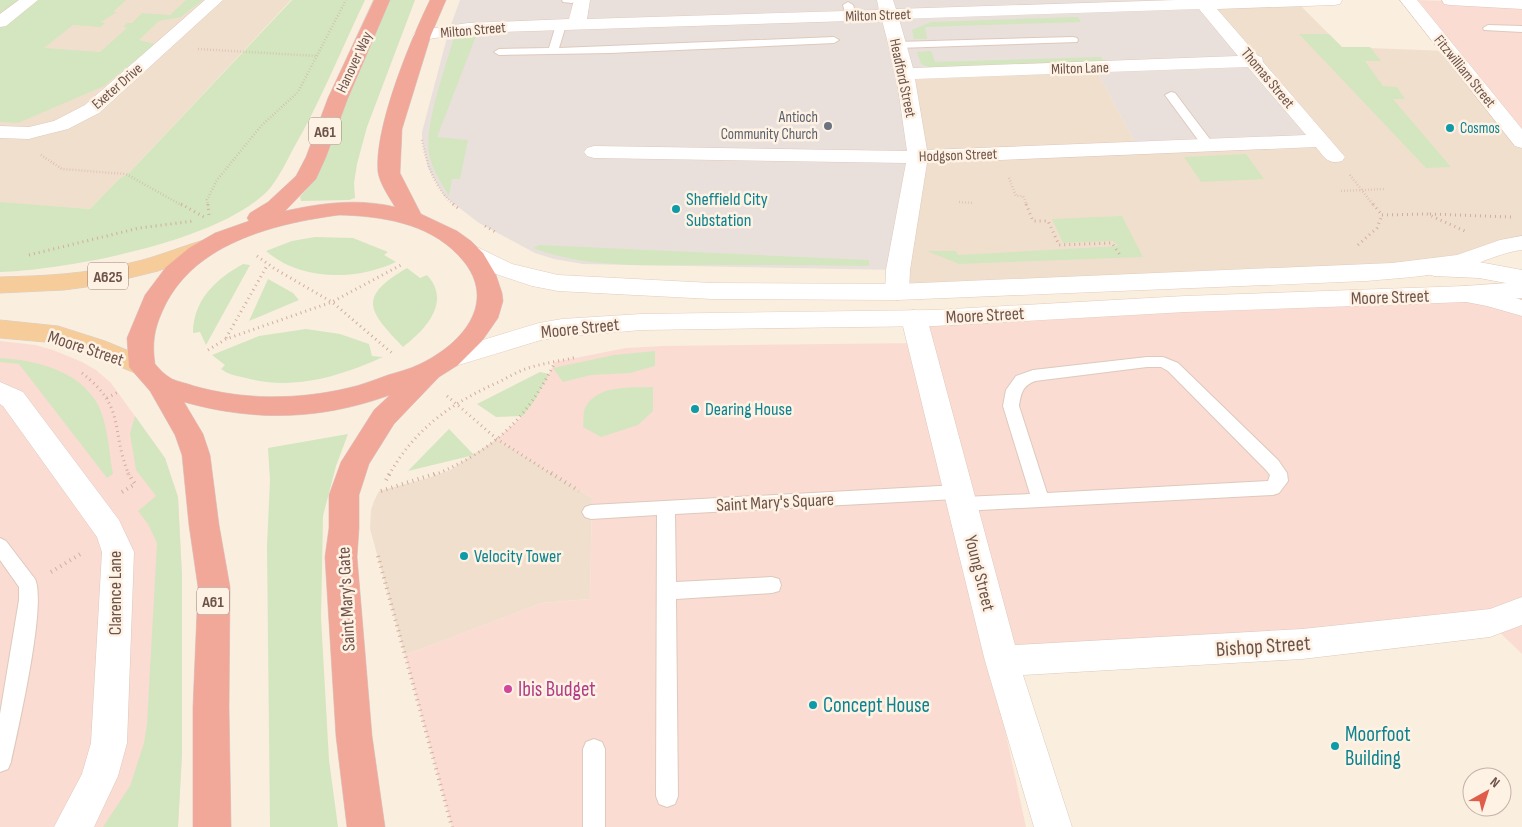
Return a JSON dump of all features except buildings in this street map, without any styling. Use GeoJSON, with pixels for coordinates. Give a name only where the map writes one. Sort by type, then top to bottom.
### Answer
{"type":"FeatureCollection","features":[{"type":"Feature","properties":{"kind":"highway","name":"Hanover Way"},"geometry":{"type":"LineString","coordinates":[[233,233],[276,207],[305,179],[316,157],[338,98],[382,0]]}},
{"type":"Feature","properties":{"kind":"highway"},"geometry":{"type":"LineString","coordinates":[[412,218],[392,184],[390,173],[391,138],[394,120],[422,35],[438,0]]}},
{"type":"Feature","properties":{"kind":"highway","name":"Moore Street"},"geometry":{"type":"LineString","coordinates":[[339,208],[367,208],[392,212],[412,218],[453,238],[472,254],[488,283],[490,309],[480,326],[443,374],[342,400],[282,407],[234,405],[202,399],[151,376],[140,339],[149,308],[157,293],[184,264],[211,245],[233,233],[279,218],[339,208]]}},
{"type":"Feature","properties":{"kind":"highway","name":"Saint Mary's Gate"},"geometry":{"type":"LineString","coordinates":[[366,827],[354,736],[341,557],[344,528],[344,495],[355,462],[384,417],[443,374]]}},
{"type":"Feature","properties":{"kind":"highway","name":"A61"},"geometry":{"type":"LineString","coordinates":[[151,376],[189,434],[196,455],[214,587],[211,707],[212,827]]}},
{"type":"Feature","properties":{"kind":"main road","name":"Moore Street"},"geometry":{"type":"LineString","coordinates":[[0,285],[64,282],[114,275],[159,264],[211,245]]}},
{"type":"Feature","properties":{"kind":"main road","name":"Moore Street"},"geometry":{"type":"LineString","coordinates":[[0,329],[58,335],[96,347],[151,376]]}},
{"type":"Feature","properties":{"kind":"street"},"geometry":{"type":"LineString","coordinates":[[0,22],[30,0]]}},
{"type":"Feature","properties":{"kind":"street","name":"Exeter Drive"},"geometry":{"type":"LineString","coordinates":[[0,132],[29,133],[61,125],[92,109],[216,0]]}},
{"type":"Feature","properties":{"kind":"street"},"geometry":{"type":"LineString","coordinates":[[569,25],[582,0]]}},
{"type":"Feature","properties":{"kind":"street","name":"Milton Street"},"geometry":{"type":"LineString","coordinates":[[422,35],[449,30],[886,7],[1334,0]]}},
{"type":"Feature","properties":{"kind":"street","name":"Fitzwilliam Street"},"geometry":{"type":"LineString","coordinates":[[1408,0],[1522,142]]}},
{"type":"Feature","properties":{"kind":"street"},"geometry":{"type":"LineString","coordinates":[[1450,0],[1522,4]]}},
{"type":"Feature","properties":{"kind":"street","name":"Thomas Street"},"geometry":{"type":"LineString","coordinates":[[1202,2],[1255,61],[1335,157]]}},
{"type":"Feature","properties":{"kind":"street","name":"Headford Street"},"geometry":{"type":"LineString","coordinates":[[886,7],[905,74],[918,157],[898,270],[897,292]]}},
{"type":"Feature","properties":{"kind":"street","name":"Milton Lane"},"geometry":{"type":"LineString","coordinates":[[905,74],[1255,61]]}},
{"type":"Feature","properties":{"kind":"street","name":"Hodgson Street"},"geometry":{"type":"LineString","coordinates":[[594,152],[918,157],[1321,141]]}},
{"type":"Feature","properties":{"kind":"street","name":"Moore Street"},"geometry":{"type":"LineString","coordinates":[[472,254],[504,269],[532,278],[588,286],[703,291],[897,292],[1366,273],[1434,268],[1472,259],[1514,237]]}},
{"type":"Feature","properties":{"kind":"street"},"geometry":{"type":"LineString","coordinates":[[1434,268],[1479,270],[1522,278]]}},
{"type":"Feature","properties":{"kind":"street","name":"Moore Street"},"geometry":{"type":"LineString","coordinates":[[443,374],[516,338],[562,328],[641,322],[837,321],[914,318],[1185,304],[1465,294],[1522,290]]}},
{"type":"Feature","properties":{"kind":"street"},"geometry":{"type":"LineString","coordinates":[[1465,294],[1489,298],[1522,308]]}},
{"type":"Feature","properties":{"kind":"street","name":"Young Street"},"geometry":{"type":"LineString","coordinates":[[914,318],[1002,662],[1052,827]]}},
{"type":"Feature","properties":{"kind":"street","name":"Clarence Lane"},"geometry":{"type":"LineString","coordinates":[[0,392],[13,399],[112,536],[119,560],[110,733],[104,768],[92,796],[73,827]]}},
{"type":"Feature","properties":{"kind":"street","name":"Bishop Street"},"geometry":{"type":"LineString","coordinates":[[1002,662],[1302,644],[1490,623],[1522,611]]}},
{"type":"Feature","properties":{"kind":"lane"},"geometry":{"type":"LineString","coordinates":[[567,0],[572,0]]}},
{"type":"Feature","properties":{"kind":"lane"},"geometry":{"type":"LineString","coordinates":[[553,51],[569,25]]}},
{"type":"Feature","properties":{"kind":"lane"},"geometry":{"type":"LineString","coordinates":[[1488,28],[1522,29]]}},
{"type":"Feature","properties":{"kind":"lane"},"geometry":{"type":"LineString","coordinates":[[500,52],[834,40]]}},
{"type":"Feature","properties":{"kind":"lane"},"geometry":{"type":"LineString","coordinates":[[897,45],[1073,40]]}},
{"type":"Feature","properties":{"kind":"lane"},"geometry":{"type":"LineString","coordinates":[[1171,95],[1208,146]]}},
{"type":"Feature","properties":{"kind":"lane","name":"Saint Mary's Square"},"geometry":{"type":"LineString","coordinates":[[591,512],[960,498],[1040,499],[1273,488],[1279,481],[1278,473],[1272,465],[1173,367],[1163,362],[1147,362],[1032,376],[1022,380],[1014,390],[1011,406],[1040,499]]}},
{"type":"Feature","properties":{"kind":"lane"},"geometry":{"type":"LineString","coordinates":[[666,508],[667,796]]}},
{"type":"Feature","properties":{"kind":"lane"},"geometry":{"type":"LineString","coordinates":[[0,546],[28,585],[29,600],[16,688],[0,762]]}},
{"type":"Feature","properties":{"kind":"lane"},"geometry":{"type":"LineString","coordinates":[[666,591],[772,585]]}},
{"type":"Feature","properties":{"kind":"lane"},"geometry":{"type":"LineString","coordinates":[[594,749],[594,827]]}},
{"type":"Feature","properties":{"kind":"path"},"geometry":{"type":"LineString","coordinates":[[209,220],[207,200],[217,180],[261,126],[298,92],[346,0]]}},
{"type":"Feature","properties":{"kind":"path"},"geometry":{"type":"LineString","coordinates":[[163,46],[318,56]]}},
{"type":"Feature","properties":{"kind":"path"},"geometry":{"type":"LineString","coordinates":[[422,132],[428,168],[444,196],[464,212]]}},
{"type":"Feature","properties":{"kind":"path"},"geometry":{"type":"LineString","coordinates":[[29,133],[36,151],[62,169],[126,174],[209,220]]}},
{"type":"Feature","properties":{"kind":"path"},"geometry":{"type":"LineString","coordinates":[[1335,157],[1382,215],[1426,214],[1514,237]]}},
{"type":"Feature","properties":{"kind":"path"},"geometry":{"type":"LineString","coordinates":[[1007,174],[1016,196],[1023,196],[1033,221],[1048,221],[1059,245],[1112,243],[1124,262]]}},
{"type":"Feature","properties":{"kind":"path"},"geometry":{"type":"LineString","coordinates":[[1340,191],[1385,188]]}},
{"type":"Feature","properties":{"kind":"path"},"geometry":{"type":"LineString","coordinates":[[958,202],[973,202]]}},
{"type":"Feature","properties":{"kind":"path"},"geometry":{"type":"LineString","coordinates":[[1426,214],[1514,237]]}},
{"type":"Feature","properties":{"kind":"path"},"geometry":{"type":"LineString","coordinates":[[28,256],[139,228],[209,220]]}},
{"type":"Feature","properties":{"kind":"path"},"geometry":{"type":"LineString","coordinates":[[479,222],[504,237]]}},
{"type":"Feature","properties":{"kind":"path"},"geometry":{"type":"LineString","coordinates":[[257,256],[332,302],[392,353]]}},
{"type":"Feature","properties":{"kind":"path"},"geometry":{"type":"LineString","coordinates":[[226,339],[268,264]]}},
{"type":"Feature","properties":{"kind":"path"},"geometry":{"type":"LineString","coordinates":[[208,350],[226,339],[332,302],[401,265]]}},
{"type":"Feature","properties":{"kind":"path"},"geometry":{"type":"LineString","coordinates":[[376,496],[401,454],[427,426],[467,396],[528,368],[582,356]]}},
{"type":"Feature","properties":{"kind":"path"},"geometry":{"type":"LineString","coordinates":[[379,491],[450,470],[497,439],[529,408],[555,362]]}},
{"type":"Feature","properties":{"kind":"path"},"geometry":{"type":"LineString","coordinates":[[79,371],[93,382],[107,398],[115,417],[126,474],[135,484],[92,510]]}},
{"type":"Feature","properties":{"kind":"path"},"geometry":{"type":"LineString","coordinates":[[443,374],[457,403],[497,439],[592,498],[591,512]]}},
{"type":"Feature","properties":{"kind":"path"},"geometry":{"type":"LineString","coordinates":[[107,398],[118,392]]}},
{"type":"Feature","properties":{"kind":"path"},"geometry":{"type":"LineString","coordinates":[[28,585],[88,550]]}},
{"type":"Feature","properties":{"kind":"path"},"geometry":{"type":"LineString","coordinates":[[377,555],[452,827]]}},
{"type":"Feature","properties":{"kind":"shaded area"},"geometry":{"type":"Polygon","coordinates":[[[0,0],[291,0],[130,172],[120,178],[90,209],[0,203],[0,0]]]}},
{"type":"Feature","properties":{"kind":"shaded area"},"geometry":{"type":"Polygon","coordinates":[[[460,0],[1334,0],[1205,4],[1321,141],[1138,148],[1095,68],[905,74],[918,157],[898,270],[583,264],[554,259],[535,253],[479,223],[444,196],[428,168],[422,140],[422,132],[449,30],[460,0]]]}},
{"type":"Feature","properties":{"kind":"shaded area"},"geometry":{"type":"Polygon","coordinates":[[[1418,0],[1522,4],[1522,135],[1418,0]]]}},
{"type":"Feature","properties":{"kind":"shaded area"},"geometry":{"type":"Polygon","coordinates":[[[1296,1],[1342,47],[1449,51],[1522,142],[1522,235],[1513,241],[1472,259],[897,292],[905,74],[1095,68],[1138,148],[1204,5],[1296,1]]]}},
{"type":"Feature","properties":{"kind":"shaded area"},"geometry":{"type":"Polygon","coordinates":[[[1522,290],[1522,654],[1490,623],[1002,661],[926,365],[1026,827],[452,827],[405,655],[542,603],[590,599],[592,498],[497,439],[523,416],[534,402],[555,362],[626,348],[663,346],[920,343],[914,318],[1522,290]]]}},
{"type":"Feature","properties":{"kind":"shaded area"},"geometry":{"type":"Polygon","coordinates":[[[0,341],[35,345],[53,350],[96,370],[111,383],[165,458],[178,497],[182,576],[182,754],[178,827],[0,827],[0,341]]]}},
{"type":"Feature","properties":{"kind":"shaded area"},"geometry":{"type":"Polygon","coordinates":[[[497,439],[592,498],[590,599],[542,603],[405,655],[370,529],[371,510],[374,501],[379,491],[450,470],[497,439]]]}},
{"type":"Feature","properties":{"kind":"green space"},"geometry":{"type":"Polygon","coordinates":[[[0,0],[126,0],[113,12],[117,12],[101,22],[105,23],[101,27],[73,25],[44,48],[100,52],[127,28],[123,27],[127,23],[132,23],[142,13],[170,15],[186,0],[203,0],[181,17],[159,21],[139,40],[155,44],[104,86],[18,123],[0,122],[0,0]]]}},
{"type":"Feature","properties":{"kind":"green space"},"geometry":{"type":"Polygon","coordinates":[[[292,0],[365,0],[312,114],[271,187],[250,206],[220,222],[184,237],[104,258],[29,270],[0,272],[0,202],[90,209],[120,178],[130,172],[292,0]]]}},
{"type":"Feature","properties":{"kind":"green space"},"geometry":{"type":"Polygon","coordinates":[[[390,0],[415,0],[367,127],[357,164],[354,183],[355,198],[349,200],[301,201],[300,197],[316,178],[347,93],[390,0]]]}},
{"type":"Feature","properties":{"kind":"green space"},"geometry":{"type":"Polygon","coordinates":[[[1078,17],[1081,22],[925,27],[927,39],[914,39],[912,30],[931,22],[1078,17]]]}},
{"type":"Feature","properties":{"kind":"green space"},"geometry":{"type":"Polygon","coordinates":[[[1299,34],[1329,34],[1342,47],[1370,47],[1381,61],[1365,61],[1383,86],[1397,87],[1405,99],[1393,99],[1451,167],[1426,168],[1299,34]]]}},
{"type":"Feature","properties":{"kind":"green space"},"geometry":{"type":"Polygon","coordinates":[[[476,36],[437,137],[468,140],[460,179],[452,179],[449,196],[430,160],[428,142],[430,128],[454,37],[476,36]]]}},
{"type":"Feature","properties":{"kind":"green space"},"geometry":{"type":"Polygon","coordinates":[[[931,51],[935,62],[1101,57],[1104,62],[930,68],[921,64],[917,52],[931,51]]]}},
{"type":"Feature","properties":{"kind":"green space"},"geometry":{"type":"Polygon","coordinates":[[[1246,154],[1264,179],[1201,182],[1184,157],[1246,154]]]}},
{"type":"Feature","properties":{"kind":"green space"},"geometry":{"type":"Polygon","coordinates":[[[1122,216],[1143,257],[959,264],[927,251],[956,251],[958,255],[1118,246],[1113,241],[1063,243],[1052,219],[1122,216]]]}},
{"type":"Feature","properties":{"kind":"green space"},"geometry":{"type":"Polygon","coordinates":[[[315,237],[353,238],[388,252],[384,255],[396,262],[364,273],[329,275],[295,268],[280,261],[266,251],[292,241],[315,237]]]}},
{"type":"Feature","properties":{"kind":"green space"},"geometry":{"type":"Polygon","coordinates":[[[539,245],[869,260],[869,266],[643,265],[598,263],[554,255],[533,248],[539,245]]]}},
{"type":"Feature","properties":{"kind":"green space"},"geometry":{"type":"Polygon","coordinates":[[[243,264],[250,265],[206,345],[200,332],[193,333],[197,310],[215,284],[243,264]]]}},
{"type":"Feature","properties":{"kind":"green space"},"geometry":{"type":"Polygon","coordinates":[[[407,268],[420,278],[427,275],[434,285],[437,295],[433,315],[420,332],[403,347],[382,324],[373,305],[374,297],[380,288],[407,268]]]}},
{"type":"Feature","properties":{"kind":"green space"},"geometry":{"type":"Polygon","coordinates":[[[268,279],[293,293],[299,300],[249,321],[268,279]]]}},
{"type":"Feature","properties":{"kind":"green space"},"geometry":{"type":"Polygon","coordinates":[[[306,329],[340,334],[369,344],[372,356],[383,357],[350,370],[316,380],[281,383],[264,382],[230,374],[221,369],[225,365],[212,355],[259,336],[306,329]]]}},
{"type":"Feature","properties":{"kind":"green space"},"geometry":{"type":"Polygon","coordinates":[[[655,351],[655,366],[630,373],[591,375],[563,382],[553,368],[614,355],[655,351]]]}},
{"type":"Feature","properties":{"kind":"green space"},"geometry":{"type":"Polygon","coordinates":[[[0,358],[41,364],[79,382],[89,392],[97,403],[104,419],[113,474],[107,478],[19,364],[0,362],[0,358]]]}},
{"type":"Feature","properties":{"kind":"green space"},"geometry":{"type":"Polygon","coordinates":[[[540,372],[549,374],[534,402],[523,416],[496,417],[477,404],[540,372]]]}},
{"type":"Feature","properties":{"kind":"green space"},"geometry":{"type":"Polygon","coordinates":[[[653,387],[653,411],[638,425],[601,437],[583,427],[585,408],[590,400],[598,395],[615,389],[653,387]]]}},
{"type":"Feature","properties":{"kind":"green space"},"geometry":{"type":"Polygon","coordinates":[[[135,416],[165,458],[178,497],[182,576],[182,754],[178,827],[103,827],[130,786],[144,743],[147,724],[157,543],[148,524],[138,511],[156,496],[136,470],[130,434],[135,416]]]}},
{"type":"Feature","properties":{"kind":"green space"},"geometry":{"type":"Polygon","coordinates":[[[449,429],[474,455],[408,471],[449,429]]]}},
{"type":"Feature","properties":{"kind":"green space"},"geometry":{"type":"Polygon","coordinates":[[[348,434],[336,466],[323,516],[321,618],[329,760],[338,827],[270,827],[267,546],[270,480],[268,448],[348,434]]]}},
{"type":"Feature","properties":{"kind":"place","name":"Antioch Community Church"},"geometry":{"type":"Point","coordinates":[828,126]}},
{"type":"Feature","properties":{"kind":"place","name":"Cosmos"},"geometry":{"type":"Point","coordinates":[1450,128]}},
{"type":"Feature","properties":{"kind":"place","name":"Sheffield City Substation"},"geometry":{"type":"Point","coordinates":[676,209]}},
{"type":"Feature","properties":{"kind":"place","name":"Dearing House"},"geometry":{"type":"Point","coordinates":[695,409]}},
{"type":"Feature","properties":{"kind":"place","name":"Velocity Tower"},"geometry":{"type":"Point","coordinates":[464,556]}},
{"type":"Feature","properties":{"kind":"place","name":"Ibis Budget"},"geometry":{"type":"Point","coordinates":[508,689]}},
{"type":"Feature","properties":{"kind":"place","name":"Concept House"},"geometry":{"type":"Point","coordinates":[813,705]}},
{"type":"Feature","properties":{"kind":"place","name":"Moorfoot Building"},"geometry":{"type":"Point","coordinates":[1335,746]}}]}
